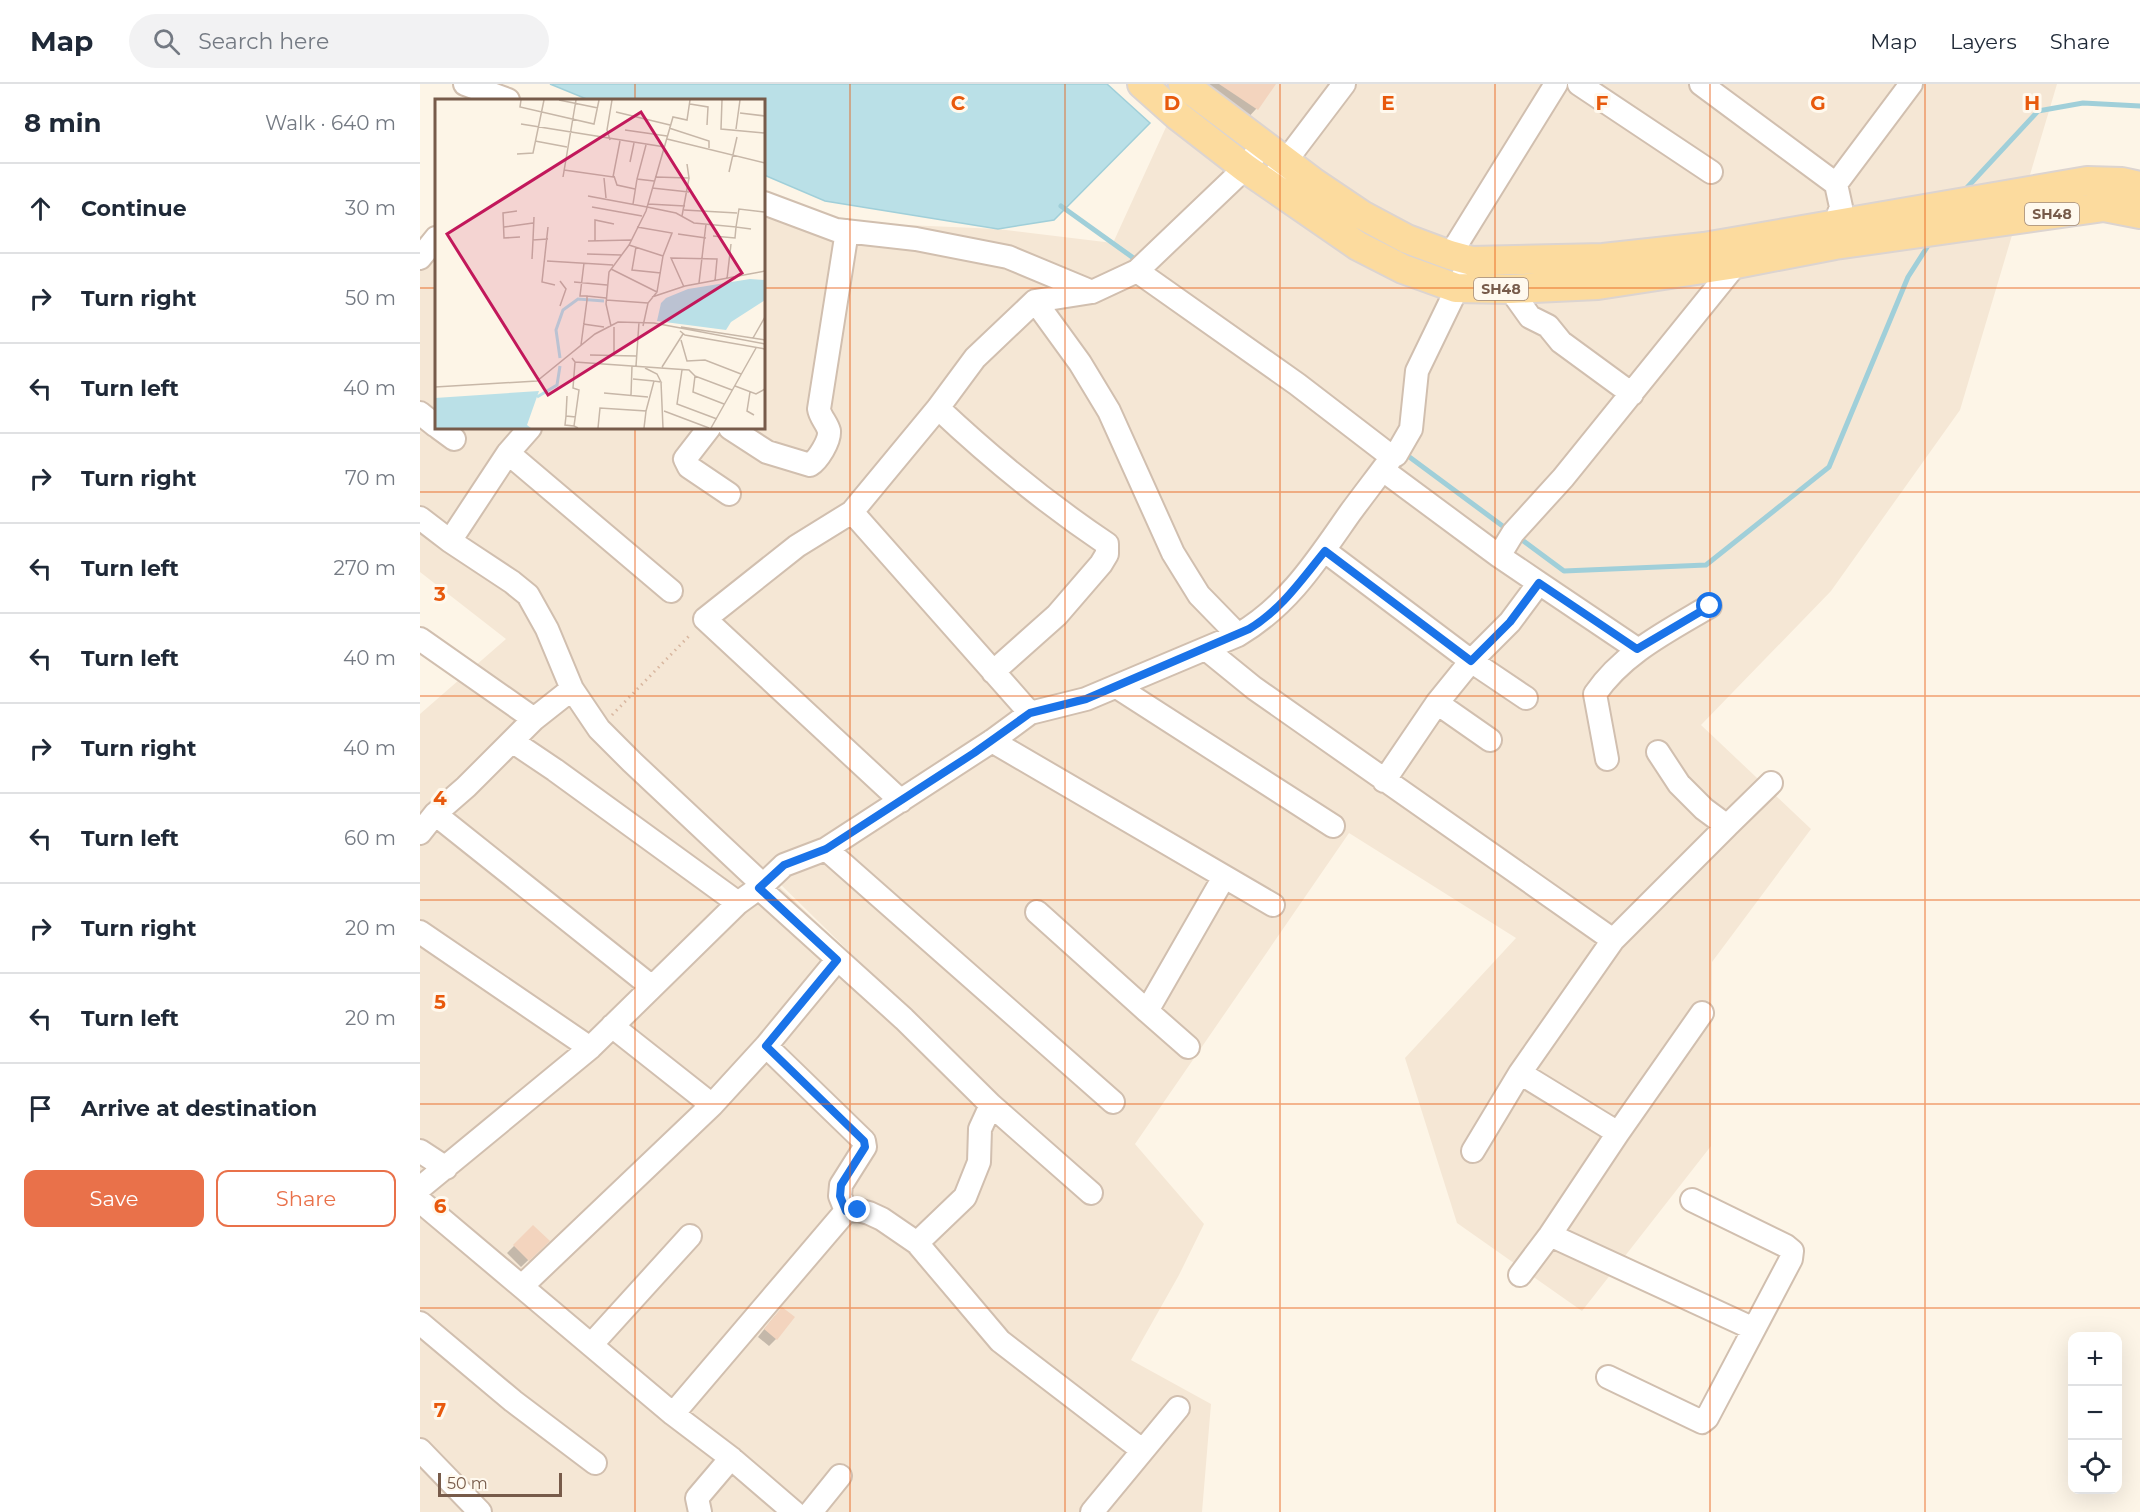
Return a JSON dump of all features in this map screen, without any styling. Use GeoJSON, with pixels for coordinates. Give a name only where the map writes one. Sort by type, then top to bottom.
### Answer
{"type":"FeatureCollection","features":[{"type":"Feature","properties":{"kind":"main road","name":"SH48"},"geometry":{"type":"LineString","coordinates":[[1142,84],[1178,116],[1245,168],[1358,246],[1403,269],[1456,288],[1510,290],[1598,285],[1736,264],[1835,245],[1922,220],[1977,201],[2087,182],[2122,182],[2140,186]]}},
{"type":"Feature","properties":{"kind":"main road","name":"SH48"},"geometry":{"type":"LineString","coordinates":[[1183,84],[1313,182],[1362,215],[1407,239],[1461,258],[1604,258],[1704,247],[1835,224],[1922,220],[1964,226],[2103,207],[2140,214]]}},
{"type":"Feature","properties":{"kind":"street"},"geometry":{"type":"LineString","coordinates":[[465,84],[505,99]]}},
{"type":"Feature","properties":{"kind":"street"},"geometry":{"type":"LineString","coordinates":[[1269,183],[1344,84]]}},
{"type":"Feature","properties":{"kind":"street"},"geometry":{"type":"LineString","coordinates":[[420,1188],[590,1048],[738,903],[784,865],[826,849],[992,741],[1030,713],[1086,699],[1238,635],[1260,622],[1285,599],[1325,551],[1387,463],[1396,455],[1411,429],[1417,371],[1456,288],[1461,258],[1557,84]]}},
{"type":"Feature","properties":{"kind":"street"},"geometry":{"type":"LineString","coordinates":[[1579,84],[1711,172]]}},
{"type":"Feature","properties":{"kind":"street"},"geometry":{"type":"LineString","coordinates":[[1701,84],[1836,184],[1841,207],[1835,224]]}},
{"type":"Feature","properties":{"kind":"street"},"geometry":{"type":"LineString","coordinates":[[1836,184],[1911,84]]}},
{"type":"Feature","properties":{"kind":"street"},"geometry":{"type":"LineString","coordinates":[[902,801],[705,619],[797,546],[852,512],[938,408],[975,358],[1035,301],[1092,292],[1137,271],[1245,168],[1263,143]]}},
{"type":"Feature","properties":{"kind":"street"},"geometry":{"type":"LineString","coordinates":[[765,203],[836,230],[916,239],[1008,257],[1092,292]]}},
{"type":"Feature","properties":{"kind":"street"},"geometry":{"type":"LineString","coordinates":[[732,429],[776,456],[810,465],[816,461],[829,436],[819,409],[847,231]]}},
{"type":"Feature","properties":{"kind":"street"},"geometry":{"type":"LineString","coordinates":[[420,258],[435,239]]}},
{"type":"Feature","properties":{"kind":"street"},"geometry":{"type":"LineString","coordinates":[[1499,556],[1513,533],[1563,478],[1736,264]]}},
{"type":"Feature","properties":{"kind":"street"},"geometry":{"type":"LineString","coordinates":[[1137,271],[1297,384],[1387,463],[1499,556],[1637,649]]}},
{"type":"Feature","properties":{"kind":"street"},"geometry":{"type":"LineString","coordinates":[[1510,290],[1530,317],[1548,326],[1561,342],[1632,394]]}},
{"type":"Feature","properties":{"kind":"street"},"geometry":{"type":"LineString","coordinates":[[1035,301],[1080,363],[1109,411],[1173,553],[1199,595],[1238,635]]}},
{"type":"Feature","properties":{"kind":"street"},"geometry":{"type":"LineString","coordinates":[[938,408],[987,454],[1058,511],[1107,544],[1107,554],[1101,564],[1057,615],[993,672]]}},
{"type":"Feature","properties":{"kind":"street"},"geometry":{"type":"LineString","coordinates":[[420,413],[435,425]]}},
{"type":"Feature","properties":{"kind":"street"},"geometry":{"type":"LineString","coordinates":[[450,541],[508,453],[529,429]]}},
{"type":"Feature","properties":{"kind":"street"},"geometry":{"type":"LineString","coordinates":[[708,429],[685,459],[689,467],[729,494]]}},
{"type":"Feature","properties":{"kind":"street"},"geometry":{"type":"LineString","coordinates":[[508,453],[671,591]]}},
{"type":"Feature","properties":{"kind":"street"},"geometry":{"type":"LineString","coordinates":[[852,512],[1030,713]]}},
{"type":"Feature","properties":{"kind":"street"},"geometry":{"type":"LineString","coordinates":[[420,518],[512,582],[528,596],[548,629],[572,689],[599,729],[837,960],[904,1019],[991,1105],[1091,1193]]}},
{"type":"Feature","properties":{"kind":"street"},"geometry":{"type":"LineString","coordinates":[[1325,551],[1471,661],[1526,698]]}},
{"type":"Feature","properties":{"kind":"street"},"geometry":{"type":"LineString","coordinates":[[1384,781],[1437,704],[1471,661],[1510,622],[1539,583]]}},
{"type":"Feature","properties":{"kind":"street"},"geometry":{"type":"LineString","coordinates":[[1607,759],[1595,694],[1637,649],[1710,606]]}},
{"type":"Feature","properties":{"kind":"street"},"geometry":{"type":"LineString","coordinates":[[420,639],[534,719]]}},
{"type":"Feature","properties":{"kind":"street"},"geometry":{"type":"LineString","coordinates":[[1206,649],[1254,688],[1384,781],[1613,940]]}},
{"type":"Feature","properties":{"kind":"street"},"geometry":{"type":"LineString","coordinates":[[1117,687],[1334,826]]}},
{"type":"Feature","properties":{"kind":"street"},"geometry":{"type":"LineString","coordinates":[[420,833],[435,814],[534,719],[572,689]]}},
{"type":"Feature","properties":{"kind":"street"},"geometry":{"type":"LineString","coordinates":[[1437,704],[1490,740]]}},
{"type":"Feature","properties":{"kind":"street"},"geometry":{"type":"LineString","coordinates":[[512,741],[738,903]]}},
{"type":"Feature","properties":{"kind":"street"},"geometry":{"type":"LineString","coordinates":[[992,741],[1273,905]]}},
{"type":"Feature","properties":{"kind":"street"},"geometry":{"type":"LineString","coordinates":[[1658,752],[1679,784],[1704,809],[1727,826]]}},
{"type":"Feature","properties":{"kind":"street"},"geometry":{"type":"LineString","coordinates":[[1473,1151],[1520,1073],[1613,940],[1771,783]]}},
{"type":"Feature","properties":{"kind":"street"},"geometry":{"type":"LineString","coordinates":[[435,814],[652,987]]}},
{"type":"Feature","properties":{"kind":"street"},"geometry":{"type":"LineString","coordinates":[[826,849],[1113,1102]]}},
{"type":"Feature","properties":{"kind":"street"},"geometry":{"type":"LineString","coordinates":[[1147,1011],[1224,877]]}},
{"type":"Feature","properties":{"kind":"street"},"geometry":{"type":"LineString","coordinates":[[1037,912],[1188,1047]]}},
{"type":"Feature","properties":{"kind":"street"},"geometry":{"type":"LineString","coordinates":[[420,932],[590,1048]]}},
{"type":"Feature","properties":{"kind":"street"},"geometry":{"type":"LineString","coordinates":[[522,1286],[712,1105],[766,1046],[837,960]]}},
{"type":"Feature","properties":{"kind":"street"},"geometry":{"type":"LineString","coordinates":[[1520,1275],[1550,1235],[1702,1013]]}},
{"type":"Feature","properties":{"kind":"street"},"geometry":{"type":"LineString","coordinates":[[612,1026],[712,1105]]}},
{"type":"Feature","properties":{"kind":"street"},"geometry":{"type":"LineString","coordinates":[[766,1046],[864,1141],[865,1147],[841,1185],[840,1196],[846,1211]]}},
{"type":"Feature","properties":{"kind":"street"},"geometry":{"type":"LineString","coordinates":[[1520,1073],[1618,1133]]}},
{"type":"Feature","properties":{"kind":"street"},"geometry":{"type":"LineString","coordinates":[[917,1243],[965,1197],[979,1162],[980,1130],[991,1105]]}},
{"type":"Feature","properties":{"kind":"street"},"geometry":{"type":"LineString","coordinates":[[420,1152],[446,1168]]}},
{"type":"Feature","properties":{"kind":"street"},"geometry":{"type":"LineString","coordinates":[[1608,1377],[1702,1422],[1707,1418],[1791,1258],[1792,1251],[1692,1200]]}},
{"type":"Feature","properties":{"kind":"street"},"geometry":{"type":"LineString","coordinates":[[420,1202],[794,1512]]}},
{"type":"Feature","properties":{"kind":"street"},"geometry":{"type":"LineString","coordinates":[[673,1414],[846,1211],[858,1210],[882,1219],[917,1243],[1000,1341],[1142,1450]]}},
{"type":"Feature","properties":{"kind":"street"},"geometry":{"type":"LineString","coordinates":[[1550,1235],[1754,1329]]}},
{"type":"Feature","properties":{"kind":"street"},"geometry":{"type":"LineString","coordinates":[[591,1345],[690,1236]]}},
{"type":"Feature","properties":{"kind":"street"},"geometry":{"type":"LineString","coordinates":[[420,1323],[513,1401],[595,1463]]}},
{"type":"Feature","properties":{"kind":"street"},"geometry":{"type":"LineString","coordinates":[[1095,1511],[1178,1408]]}},
{"type":"Feature","properties":{"kind":"street"},"geometry":{"type":"LineString","coordinates":[[420,1450],[480,1512]]}},
{"type":"Feature","properties":{"kind":"street"},"geometry":{"type":"LineString","coordinates":[[700,1512],[697,1498],[731,1458]]}},
{"type":"Feature","properties":{"kind":"street"},"geometry":{"type":"LineString","coordinates":[[811,1512],[840,1476]]}},
{"type":"Feature","properties":{"kind":"path"},"geometry":{"type":"LineString","coordinates":[[599,729],[705,619]]}},
{"type":"Feature","properties":{"kind":"shaded area"},"geometry":{"type":"Polygon","coordinates":[[[1154,84],[2057,84],[1960,410],[1831,591],[1701,725],[1811,829],[1712,962],[1711,1146],[1582,1311],[1457,1223],[1405,1058],[1516,938],[1349,833],[1135,1144],[1204,1224],[1179,1275],[1131,1360],[1211,1404],[1202,1512],[420,1512],[420,714],[506,639],[420,572],[420,236],[435,244],[435,429],[765,429],[765,203],[814,221],[998,229],[1113,243],[1177,103],[1154,84]],[[564,691],[784,891],[872,974],[772,876],[564,691]]]}},
{"type":"Feature","properties":{"kind":"water"},"geometry":{"type":"Polygon","coordinates":[[[550,84],[1107,84],[1150,123],[1054,220],[998,229],[825,201],[765,175],[765,99],[587,99],[550,84]]]}},
{"type":"Feature","properties":{"kind":"building"},"geometry":{"type":"Polygon","coordinates":[[[1219,84],[1276,84],[1258,110],[1219,84]]]}},
{"type":"Feature","properties":{"kind":"building"},"geometry":{"type":"Polygon","coordinates":[[[533,1225],[550,1241],[529,1261],[513,1245],[533,1225]]]}},
{"type":"Feature","properties":{"kind":"building"},"geometry":{"type":"Polygon","coordinates":[[[782,1307],[795,1317],[777,1340],[764,1329],[782,1307]]]}},
{"type":"Feature","properties":{"kind":"waterway"},"geometry":{"type":"LineString","coordinates":[[1962,193],[2038,111],[2083,103],[2140,106]]}},
{"type":"Feature","properties":{"kind":"waterway"},"geometry":{"type":"LineString","coordinates":[[1061,206],[1139,262]]}},
{"type":"Feature","properties":{"kind":"waterway"},"geometry":{"type":"LineString","coordinates":[[1518,537],[1564,571],[1706,565],[1829,467],[1908,277],[1931,241]]}},
{"type":"Feature","properties":{"kind":"waterway"},"geometry":{"type":"LineString","coordinates":[[1404,453],[1508,530]]}},
{"type":"Feature","properties":{"kind":"route"},"geometry":{"type":"LineString","coordinates":[[858,1210],[846,1211],[840,1196],[841,1185],[865,1147],[864,1141],[766,1046],[837,960],[759,888],[784,865],[826,849],[992,741],[1030,713],[1086,699],[1249,629],[1285,599],[1325,551],[1471,661],[1510,622],[1539,583],[1637,649],[1710,606]]}}]}
